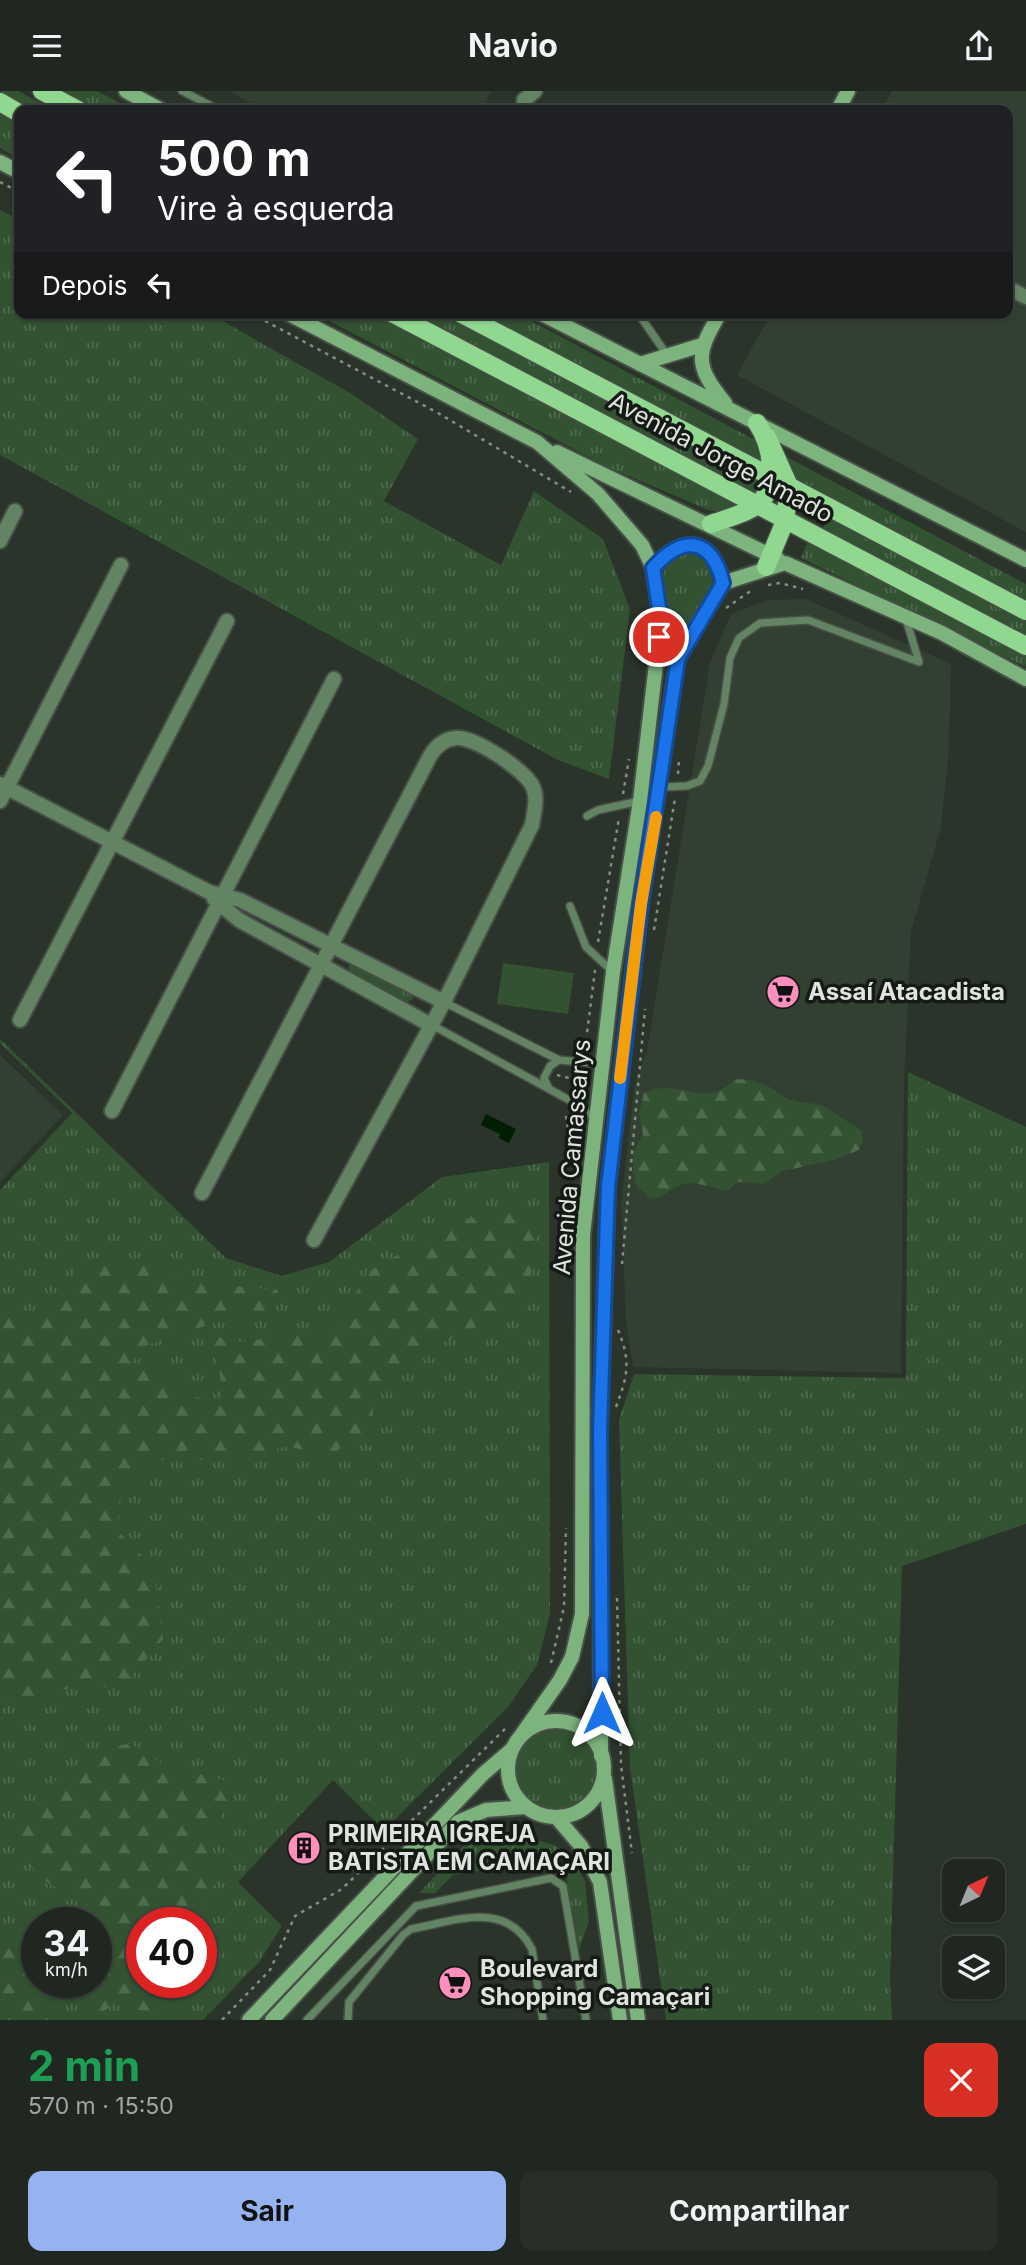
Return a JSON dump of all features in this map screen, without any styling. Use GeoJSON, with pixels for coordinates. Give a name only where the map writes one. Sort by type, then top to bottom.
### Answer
{"type":"FeatureCollection","features":[{"type":"Feature","properties":{"kind":"main road"},"geometry":{"type":"LineString","coordinates":[[42,91],[69,105]]}},
{"type":"Feature","properties":{"kind":"main road","name":"Avenida Jorge Amado"},"geometry":{"type":"LineString","coordinates":[[403,319],[1026,646]]}},
{"type":"Feature","properties":{"kind":"main road","name":"Avenida Jorge Amado"},"geometry":{"type":"LineString","coordinates":[[477,319],[1026,611]]}},
{"type":"Feature","properties":{"kind":"main road"},"geometry":{"type":"LineString","coordinates":[[710,524],[757,505],[771,477],[762,430]]}},
{"type":"Feature","properties":{"kind":"main road"},"geometry":{"type":"LineString","coordinates":[[762,430],[789,486],[785,521],[774,562]]}},
{"type":"Feature","properties":{"kind":"street"},"geometry":{"type":"LineString","coordinates":[[126,91],[152,105]]}},
{"type":"Feature","properties":{"kind":"street"},"geometry":{"type":"LineString","coordinates":[[524,105],[524,100],[535,91]]}},
{"type":"Feature","properties":{"kind":"street"},"geometry":{"type":"LineString","coordinates":[[299,319],[537,442],[710,524],[774,562],[906,617],[1026,679]]}},
{"type":"Feature","properties":{"kind":"street","name":"Avenida Jorge Amado"},"geometry":{"type":"LineString","coordinates":[[552,319],[728,407],[762,430],[1026,560]]}},
{"type":"Feature","properties":{"kind":"street"},"geometry":{"type":"LineString","coordinates":[[717,319],[702,345],[703,370],[711,386],[728,407]]}},
{"type":"Feature","properties":{"kind":"street"},"geometry":{"type":"LineString","coordinates":[[640,365],[702,345]]}},
{"type":"Feature","properties":{"kind":"street"},"geometry":{"type":"LineString","coordinates":[[537,442],[598,494],[642,545],[653,568],[668,551],[681,545],[698,547],[708,553],[720,570],[723,583],[774,562]]}},
{"type":"Feature","properties":{"kind":"street"},"geometry":{"type":"LineString","coordinates":[[0,541],[15,512]]}},
{"type":"Feature","properties":{"kind":"street"},"geometry":{"type":"LineString","coordinates":[[121,565],[2,791],[114,843],[217,897],[239,920],[431,1025]]}},
{"type":"Feature","properties":{"kind":"street","name":"Avenida Camassarys"},"geometry":{"type":"LineString","coordinates":[[520,1737],[560,1680],[572,1657],[582,1614],[583,1235],[613,972],[639,801],[661,621],[653,568]]}},
{"type":"Feature","properties":{"kind":"street","name":"Avenida Camassarys"},"geometry":{"type":"LineString","coordinates":[[638,2020],[602,1763],[600,1430],[607,1199],[641,904],[661,787],[678,656],[723,583]]}},
{"type":"Feature","properties":{"kind":"street"},"geometry":{"type":"LineString","coordinates":[[20,1020],[227,621]]}},
{"type":"Feature","properties":{"kind":"street"},"geometry":{"type":"LineString","coordinates":[[112,1111],[217,897],[334,679]]}},
{"type":"Feature","properties":{"kind":"street"},"geometry":{"type":"LineString","coordinates":[[202,1193],[430,756],[437,745],[447,740],[464,738],[521,772],[533,787],[536,802],[532,825],[444,1002],[314,1240]]}},
{"type":"Feature","properties":{"kind":"street"},"geometry":{"type":"LineString","coordinates":[[217,897],[240,900],[444,1002]]}},
{"type":"Feature","properties":{"kind":"street"},"geometry":{"type":"LineString","coordinates":[[526,1807],[516,1796],[509,1781],[508,1766],[512,1750],[520,1737],[544,1723],[573,1725],[595,1743],[602,1763],[601,1785],[584,1808],[556,1817]]}},
{"type":"Feature","properties":{"kind":"street"},"geometry":{"type":"LineString","coordinates":[[249,2020],[483,1774],[512,1750]]}},
{"type":"Feature","properties":{"kind":"street"},"geometry":{"type":"LineString","coordinates":[[272,2020],[458,1822],[486,1810],[526,1807],[556,1817],[581,1846],[600,1882],[620,2020]]}},
{"type":"Feature","properties":{"kind":"lane"},"geometry":{"type":"LineString","coordinates":[[182,91],[209,105]]}},
{"type":"Feature","properties":{"kind":"lane"},"geometry":{"type":"LineString","coordinates":[[642,319],[667,356]]}},
{"type":"Feature","properties":{"kind":"lane"},"geometry":{"type":"LineString","coordinates":[[661,787],[697,784],[708,766],[724,704],[730,658],[739,638],[760,623],[808,620],[919,663],[906,617]]}},
{"type":"Feature","properties":{"kind":"lane"},"geometry":{"type":"LineString","coordinates":[[587,816],[621,804],[639,801]]}},
{"type":"Feature","properties":{"kind":"lane"},"geometry":{"type":"LineString","coordinates":[[570,907],[586,947],[613,972]]}},
{"type":"Feature","properties":{"kind":"lane"},"geometry":{"type":"LineString","coordinates":[[444,1002],[559,1060],[603,1064]]}},
{"type":"Feature","properties":{"kind":"lane"},"geometry":{"type":"LineString","coordinates":[[431,1025],[596,1119]]}},
{"type":"Feature","properties":{"kind":"lane"},"geometry":{"type":"LineString","coordinates":[[549,1090],[544,1078],[550,1066],[559,1060]]}},
{"type":"Feature","properties":{"kind":"lane"},"geometry":{"type":"LineString","coordinates":[[307,2020],[416,1906],[551,1878],[563,1886],[586,2020]]}},
{"type":"Feature","properties":{"kind":"lane"},"geometry":{"type":"LineString","coordinates":[[348,2020],[349,2002],[403,1935],[411,1930],[486,1915],[505,1922],[526,1938],[532,1949],[543,2020]]}},
{"type":"Feature","properties":{"kind":"path"},"geometry":{"type":"LineString","coordinates":[[261,319],[438,413],[580,498]]}},
{"type":"Feature","properties":{"kind":"path"},"geometry":{"type":"LineString","coordinates":[[585,1049],[596,958],[630,753]]}},
{"type":"Feature","properties":{"kind":"path"},"geometry":{"type":"LineString","coordinates":[[654,933],[679,759]]}},
{"type":"Feature","properties":{"kind":"path"},"geometry":{"type":"LineString","coordinates":[[621,1275],[646,1001]]}},
{"type":"Feature","properties":{"kind":"path"},"geometry":{"type":"LineString","coordinates":[[575,1090],[580,1072]]}},
{"type":"Feature","properties":{"kind":"path"},"geometry":{"type":"LineString","coordinates":[[555,1075],[577,1080]]}},
{"type":"Feature","properties":{"kind":"path"},"geometry":{"type":"LineString","coordinates":[[566,1116],[574,1173]]}},
{"type":"Feature","properties":{"kind":"path"},"geometry":{"type":"LineString","coordinates":[[615,1410],[626,1380],[628,1354],[617,1325]]}},
{"type":"Feature","properties":{"kind":"path"},"geometry":{"type":"LineString","coordinates":[[550,1670],[564,1607],[566,1524]]}},
{"type":"Feature","properties":{"kind":"path"},"geometry":{"type":"LineString","coordinates":[[617,1594],[621,1765],[632,1862]]}},
{"type":"Feature","properties":{"kind":"path"},"geometry":{"type":"LineString","coordinates":[[222,2020],[270,1970],[295,1916],[342,1889],[516,1718]]}},
{"type":"Feature","properties":{"kind":"shaded area"},"geometry":{"type":"Polygon","coordinates":[[[229,91],[491,91],[484,105],[255,105],[229,91]]]}},
{"type":"Feature","properties":{"kind":"shaded area"},"geometry":{"type":"Polygon","coordinates":[[[892,91],[1026,91],[1026,532],[737,375],[768,319],[1013,319],[1013,105],[884,105],[892,91]]]}},
{"type":"Feature","properties":{"kind":"shaded area","name":"Assaí Atacadista"},"geometry":{"type":"Polygon","coordinates":[[[806,599],[951,664],[949,750],[941,827],[911,932],[904,1083],[901,1373],[633,1367],[626,1321],[621,1203],[635,1083],[647,1051],[710,663],[731,614],[768,600],[806,599]]]}},
{"type":"Feature","properties":{"kind":"shaded area"},"geometry":{"type":"Polygon","coordinates":[[[0,1055],[63,1115],[0,1182],[0,1055]]]}},
{"type":"Feature","properties":{"kind":"shaded area"},"geometry":{"type":"Polygon","coordinates":[[[486,1114],[516,1129],[509,1143],[499,1138],[500,1134],[481,1125],[486,1114]]]}},
{"type":"Feature","properties":{"kind":"green space"},"geometry":{"type":"Polygon","coordinates":[[[0,91],[18,91],[45,105],[25,105],[0,91]]]}},
{"type":"Feature","properties":{"kind":"green space"},"geometry":{"type":"Polygon","coordinates":[[[56,91],[97,91],[124,105],[83,105],[56,91]]]}},
{"type":"Feature","properties":{"kind":"green space"},"geometry":{"type":"Polygon","coordinates":[[[0,114],[14,121],[14,156],[0,148],[0,114]]]}},
{"type":"Feature","properties":{"kind":"green space"},"geometry":{"type":"Polygon","coordinates":[[[0,210],[14,217],[14,319],[219,319],[350,393],[418,439],[384,501],[501,565],[534,491],[603,539],[630,609],[609,779],[558,760],[0,455],[0,210]]]}},
{"type":"Feature","properties":{"kind":"green space"},"geometry":{"type":"Polygon","coordinates":[[[325,319],[389,319],[738,505],[722,513],[708,510],[608,467],[325,319]]]}},
{"type":"Feature","properties":{"kind":"green space"},"geometry":{"type":"Polygon","coordinates":[[[426,319],[452,319],[759,481],[757,495],[426,319]]]}},
{"type":"Feature","properties":{"kind":"green space"},"geometry":{"type":"Polygon","coordinates":[[[486,319],[527,319],[1026,584],[1026,603],[486,319]]]}},
{"type":"Feature","properties":{"kind":"green space"},"geometry":{"type":"Polygon","coordinates":[[[827,518],[1026,622],[1026,638],[823,529],[827,518]]]}},
{"type":"Feature","properties":{"kind":"green space"},"geometry":{"type":"Polygon","coordinates":[[[808,541],[1026,656],[1026,667],[801,558],[808,541]]]}},
{"type":"Feature","properties":{"kind":"green space"},"geometry":{"type":"Polygon","coordinates":[[[690,551],[707,563],[713,584],[676,642],[668,640],[664,570],[671,558],[690,551]]]}},
{"type":"Feature","properties":{"kind":"green space"},"geometry":{"type":"Polygon","coordinates":[[[503,963],[574,973],[568,1014],[497,1004],[503,963]]]}},
{"type":"Feature","properties":{"kind":"green space"},"geometry":{"type":"Polygon","coordinates":[[[352,964],[412,995],[413,999],[407,1002],[350,971],[348,967],[352,964]]]}},
{"type":"Feature","properties":{"kind":"green space"},"geometry":{"type":"Polygon","coordinates":[[[0,1039],[226,1258],[282,1276],[329,1262],[442,1177],[549,1162],[550,1614],[537,1665],[508,1707],[384,1830],[333,1780],[238,1882],[282,1926],[259,1962],[203,2020],[0,2020],[0,1190],[72,1113],[0,1043],[0,1039]]]}},
{"type":"Feature","properties":{"kind":"green space"},"geometry":{"type":"Polygon","coordinates":[[[908,1072],[1026,1127],[1026,1524],[902,1566],[890,1981],[892,2020],[666,2020],[630,1768],[619,1420],[634,1374],[906,1378],[908,1072]]]}},
{"type":"Feature","properties":{"kind":"green space"},"geometry":{"type":"Polygon","coordinates":[[[735,1079],[751,1080],[768,1086],[789,1100],[822,1105],[862,1131],[863,1140],[859,1150],[833,1160],[783,1171],[764,1184],[738,1182],[727,1191],[691,1183],[677,1187],[659,1198],[650,1198],[636,1185],[633,1172],[634,1151],[643,1134],[639,1113],[644,1093],[670,1088],[702,1094],[712,1093],[723,1089],[735,1079]]]}},
{"type":"Feature","properties":{"kind":"green space"},"geometry":{"type":"Polygon","coordinates":[[[519,1205],[536,1235],[531,1275],[508,1306],[470,1330],[415,1355],[373,1390],[373,1426],[332,1454],[286,1447],[215,1460],[161,1460],[122,1487],[117,1530],[153,1567],[163,1639],[122,1688],[60,1690],[0,1707],[0,1309],[16,1317],[55,1314],[71,1286],[78,1260],[139,1261],[198,1283],[278,1290],[270,1313],[226,1319],[141,1347],[128,1370],[155,1369],[188,1394],[218,1404],[221,1384],[214,1356],[213,1336],[241,1342],[336,1329],[368,1272],[457,1220],[487,1216],[519,1205]]]}},
{"type":"Feature","properties":{"kind":"green space"},"geometry":{"type":"Polygon","coordinates":[[[547,1727],[563,1727],[579,1734],[590,1745],[597,1761],[594,1785],[585,1799],[563,1811],[547,1811],[531,1804],[520,1793],[513,1777],[513,1761],[520,1745],[531,1734],[547,1727]]]}},
{"type":"Feature","properties":{"kind":"green space"},"geometry":{"type":"Polygon","coordinates":[[[131,1744],[164,1765],[227,1781],[231,1802],[212,1831],[210,1840],[209,1860],[215,1884],[201,1907],[126,1907],[126,1998],[166,1998],[161,2011],[135,2010],[117,2001],[100,2014],[94,1998],[112,1998],[112,1907],[88,1907],[34,1874],[18,1826],[52,1783],[100,1747],[131,1744]]]}},
{"type":"Feature","properties":{"kind":"green space"},"geometry":{"type":"Polygon","coordinates":[[[497,1829],[554,1845],[570,1855],[585,1881],[589,1921],[579,1950],[563,1857],[453,1875],[435,1893],[419,1893],[469,1840],[497,1829]]]}},
{"type":"Feature","properties":{"kind":"green space"},"geometry":{"type":"Polygon","coordinates":[[[0,1927],[21,1929],[21,1998],[59,1998],[51,2020],[0,2020],[0,1927]]]}},
{"type":"Feature","properties":{"kind":"slow traffic"},"geometry":{"type":"LineString","coordinates":[[620,1078],[641,904],[656,817]]}},
{"type":"Feature","properties":{"kind":"place","name":"Assaí Atacadista"},"geometry":{"type":"Point","coordinates":[783,992]}},
{"type":"Feature","properties":{"kind":"place","name":"PRIMEIRA IGREJA BATISTA EM CAMAÇARI"},"geometry":{"type":"Point","coordinates":[304,1848]}},
{"type":"Feature","properties":{"kind":"place","name":"Boulevard Shopping Camaçari"},"geometry":{"type":"Point","coordinates":[455,1983]}},
{"type":"Feature","properties":{"kind":"route"},"geometry":{"type":"LineString","coordinates":[[602,1713],[600,1430],[608,1187],[641,904],[661,787],[678,656],[723,583],[720,570],[708,553],[698,547],[681,545],[668,551],[653,568],[661,621],[659,637]]}}]}
